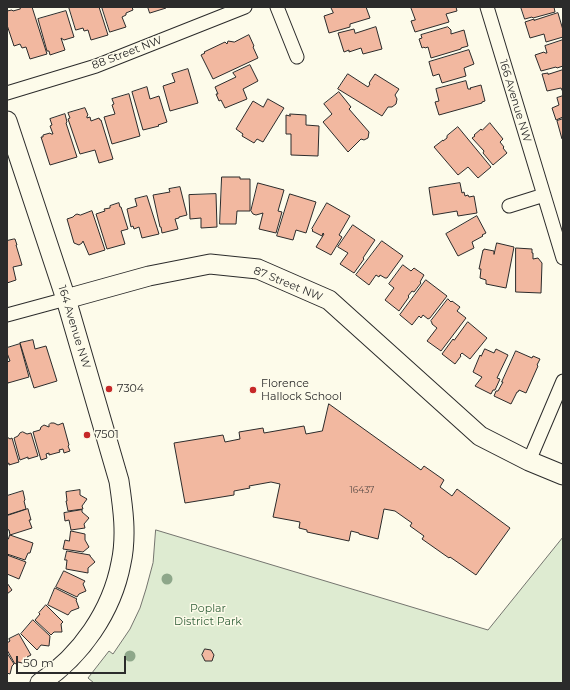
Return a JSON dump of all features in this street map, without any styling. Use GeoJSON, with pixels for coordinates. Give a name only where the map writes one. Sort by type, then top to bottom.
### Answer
{"type":"FeatureCollection","features":[{"type":"Feature","properties":{"kind":"street","name":"88 Street NW"},"geometry":{"type":"LineString","coordinates":[[7,93],[96,66],[245,7]]}},
{"type":"Feature","properties":{"kind":"street"},"geometry":{"type":"LineString","coordinates":[[277,7],[297,58]]}},
{"type":"Feature","properties":{"kind":"street","name":"166 Avenue NW"},"geometry":{"type":"LineString","coordinates":[[487,7],[563,258]]}},
{"type":"Feature","properties":{"kind":"street","name":"164 Avenue NW"},"geometry":{"type":"LineString","coordinates":[[7,122],[66,299],[119,481],[123,506],[124,536],[122,563],[108,604],[98,623],[83,644],[64,665],[40,683]]}},
{"type":"Feature","properties":{"kind":"street"},"geometry":{"type":"LineString","coordinates":[[509,206],[544,195]]}},
{"type":"Feature","properties":{"kind":"street","name":"87 Street NW"},"geometry":{"type":"LineString","coordinates":[[7,315],[149,276],[210,264],[258,269],[329,300],[480,436],[529,461],[563,476]]}},
{"type":"Feature","properties":{"kind":"street"},"geometry":{"type":"LineString","coordinates":[[529,461],[563,381]]}},
{"type":"Feature","properties":{"kind":"green space","name":"Poplar District Park"},"geometry":{"type":"Polygon","coordinates":[[[156,530],[488,630],[563,537],[563,683],[94,683],[88,678],[109,651],[113,654],[130,629],[140,608],[153,563],[156,530]]]}},
{"type":"Feature","properties":{"kind":"building"},"geometry":{"type":"Polygon","coordinates":[[[20,7],[32,7],[47,54],[30,59],[26,47],[22,48],[20,44],[14,46],[7,25],[7,11],[20,9],[20,7]]]}},
{"type":"Feature","properties":{"kind":"building"},"geometry":{"type":"Polygon","coordinates":[[[69,7],[99,7],[108,35],[91,40],[88,30],[84,31],[83,28],[76,30],[69,7]]]}},
{"type":"Feature","properties":{"kind":"building"},"geometry":{"type":"Polygon","coordinates":[[[102,7],[132,7],[133,10],[126,13],[126,15],[122,17],[126,27],[110,32],[102,7]]]}},
{"type":"Feature","properties":{"kind":"building"},"geometry":{"type":"Polygon","coordinates":[[[148,7],[166,7],[166,8],[150,13],[148,7]]]}},
{"type":"Feature","properties":{"kind":"building"},"geometry":{"type":"Polygon","coordinates":[[[331,7],[366,7],[370,18],[350,24],[350,27],[329,33],[324,16],[333,13],[331,7]]]}},
{"type":"Feature","properties":{"kind":"building"},"geometry":{"type":"Polygon","coordinates":[[[411,7],[456,7],[457,11],[446,14],[449,22],[415,32],[411,21],[415,20],[411,7]]]}},
{"type":"Feature","properties":{"kind":"building"},"geometry":{"type":"Polygon","coordinates":[[[521,7],[554,7],[555,12],[525,19],[521,7]]]}},
{"type":"Feature","properties":{"kind":"building"},"geometry":{"type":"Polygon","coordinates":[[[66,11],[74,37],[64,40],[61,38],[65,50],[50,55],[49,51],[47,51],[38,19],[66,11]]]}},
{"type":"Feature","properties":{"kind":"building"},"geometry":{"type":"Polygon","coordinates":[[[558,13],[563,30],[563,37],[546,42],[544,34],[530,38],[525,22],[558,13]]]}},
{"type":"Feature","properties":{"kind":"building"},"geometry":{"type":"Polygon","coordinates":[[[376,27],[382,49],[363,54],[361,48],[344,52],[338,33],[354,29],[355,33],[376,27]]]}},
{"type":"Feature","properties":{"kind":"building"},"geometry":{"type":"Polygon","coordinates":[[[448,27],[451,30],[451,34],[464,30],[468,46],[431,58],[428,47],[422,48],[419,39],[422,38],[421,35],[448,27]]]}},
{"type":"Feature","properties":{"kind":"building"},"geometry":{"type":"Polygon","coordinates":[[[249,35],[258,58],[213,79],[201,55],[205,53],[204,52],[225,42],[227,44],[228,41],[234,42],[249,35]]]}},
{"type":"Feature","properties":{"kind":"building"},"geometry":{"type":"Polygon","coordinates":[[[563,40],[563,66],[541,71],[535,55],[544,52],[547,53],[545,46],[563,40]]]}},
{"type":"Feature","properties":{"kind":"building"},"geometry":{"type":"Polygon","coordinates":[[[469,50],[474,64],[464,68],[466,76],[442,83],[439,74],[433,76],[429,62],[469,50]]]}},
{"type":"Feature","properties":{"kind":"building"},"geometry":{"type":"Polygon","coordinates":[[[250,65],[258,81],[243,89],[247,99],[225,108],[221,100],[219,101],[215,87],[236,77],[233,73],[250,65]]]}},
{"type":"Feature","properties":{"kind":"building"},"geometry":{"type":"Polygon","coordinates":[[[188,69],[198,103],[170,111],[163,86],[175,82],[172,74],[188,69]]]}},
{"type":"Feature","properties":{"kind":"building"},"geometry":{"type":"Polygon","coordinates":[[[563,70],[563,92],[561,88],[547,91],[542,74],[563,70]]]}},
{"type":"Feature","properties":{"kind":"building"},"geometry":{"type":"Polygon","coordinates":[[[348,74],[368,87],[375,74],[399,89],[395,95],[397,99],[396,104],[392,107],[388,107],[382,116],[338,89],[348,74]]]}},
{"type":"Feature","properties":{"kind":"building"},"geometry":{"type":"Polygon","coordinates":[[[466,81],[468,89],[481,85],[485,101],[439,115],[435,102],[439,101],[436,89],[466,81]]]}},
{"type":"Feature","properties":{"kind":"building"},"geometry":{"type":"Polygon","coordinates":[[[147,87],[150,99],[159,96],[167,122],[158,125],[159,126],[143,130],[132,92],[147,87]]]}},
{"type":"Feature","properties":{"kind":"building"},"geometry":{"type":"Polygon","coordinates":[[[339,92],[351,107],[349,109],[369,132],[368,138],[364,140],[361,139],[348,152],[323,122],[332,114],[324,104],[339,92]]]}},
{"type":"Feature","properties":{"kind":"building"},"geometry":{"type":"Polygon","coordinates":[[[129,94],[140,136],[112,144],[104,117],[115,114],[112,99],[129,94]]]}},
{"type":"Feature","properties":{"kind":"building"},"geometry":{"type":"Polygon","coordinates":[[[563,96],[563,117],[556,120],[552,108],[559,105],[557,98],[563,96]]]}},
{"type":"Feature","properties":{"kind":"building"},"geometry":{"type":"Polygon","coordinates":[[[268,99],[284,108],[263,142],[257,139],[254,143],[242,136],[243,134],[236,129],[253,101],[263,107],[268,99]]]}},
{"type":"Feature","properties":{"kind":"building"},"geometry":{"type":"Polygon","coordinates":[[[85,108],[88,115],[87,118],[90,117],[91,121],[99,118],[101,120],[113,159],[99,163],[95,150],[80,154],[68,119],[70,118],[68,113],[85,108]]]}},
{"type":"Feature","properties":{"kind":"building"},"geometry":{"type":"Polygon","coordinates":[[[65,114],[66,123],[77,157],[50,165],[41,137],[50,133],[53,134],[50,126],[52,125],[50,119],[65,114]]]}},
{"type":"Feature","properties":{"kind":"building"},"geometry":{"type":"Polygon","coordinates":[[[290,114],[306,115],[306,125],[319,126],[318,156],[291,155],[291,134],[286,134],[286,115],[290,116],[290,114]]]}},
{"type":"Feature","properties":{"kind":"building"},"geometry":{"type":"Polygon","coordinates":[[[563,119],[563,139],[562,139],[557,121],[563,119]]]}},
{"type":"Feature","properties":{"kind":"building"},"geometry":{"type":"Polygon","coordinates":[[[490,123],[503,139],[500,142],[507,153],[493,165],[483,153],[484,151],[472,138],[490,123]]]}},
{"type":"Feature","properties":{"kind":"building"},"geometry":{"type":"Polygon","coordinates":[[[458,127],[491,167],[478,178],[468,167],[458,175],[434,147],[447,138],[447,136],[458,127]]]}},
{"type":"Feature","properties":{"kind":"building"},"geometry":{"type":"Polygon","coordinates":[[[222,177],[240,177],[240,179],[250,179],[250,211],[237,211],[236,224],[220,224],[222,177]]]}},
{"type":"Feature","properties":{"kind":"building"},"geometry":{"type":"Polygon","coordinates":[[[258,183],[284,190],[278,211],[282,212],[276,233],[259,229],[263,213],[256,215],[251,211],[258,183]]]}},
{"type":"Feature","properties":{"kind":"building"},"geometry":{"type":"Polygon","coordinates":[[[460,183],[462,193],[464,192],[465,196],[474,196],[477,213],[458,216],[457,211],[433,215],[429,188],[460,183]]]}},
{"type":"Feature","properties":{"kind":"building"},"geometry":{"type":"Polygon","coordinates":[[[180,187],[187,215],[175,219],[178,229],[162,233],[153,195],[170,192],[169,189],[180,187]]]}},
{"type":"Feature","properties":{"kind":"building"},"geometry":{"type":"Polygon","coordinates":[[[216,194],[217,227],[201,228],[201,218],[190,219],[189,195],[216,194]]]}},
{"type":"Feature","properties":{"kind":"building"},"geometry":{"type":"Polygon","coordinates":[[[290,194],[316,202],[306,233],[296,230],[293,240],[277,236],[290,194]]]}},
{"type":"Feature","properties":{"kind":"building"},"geometry":{"type":"Polygon","coordinates":[[[147,196],[159,234],[142,238],[139,227],[134,229],[133,226],[131,227],[127,209],[137,206],[135,199],[147,196]]]}},
{"type":"Feature","properties":{"kind":"building"},"geometry":{"type":"Polygon","coordinates":[[[119,203],[128,229],[121,231],[125,244],[107,249],[96,214],[119,203]]]}},
{"type":"Feature","properties":{"kind":"building"},"geometry":{"type":"Polygon","coordinates":[[[327,203],[350,216],[339,235],[342,237],[331,255],[316,247],[324,234],[323,233],[322,236],[312,231],[327,203]]]}},
{"type":"Feature","properties":{"kind":"building"},"geometry":{"type":"Polygon","coordinates":[[[92,211],[105,250],[89,255],[83,241],[79,245],[74,243],[67,219],[77,214],[80,215],[92,211]]]}},
{"type":"Feature","properties":{"kind":"building"},"geometry":{"type":"Polygon","coordinates":[[[477,216],[486,233],[472,242],[474,248],[458,256],[446,234],[477,216]]]}},
{"type":"Feature","properties":{"kind":"building"},"geometry":{"type":"Polygon","coordinates":[[[353,225],[375,240],[354,273],[340,264],[348,253],[338,247],[353,225]]]}},
{"type":"Feature","properties":{"kind":"building"},"geometry":{"type":"Polygon","coordinates":[[[15,239],[22,265],[13,267],[16,280],[7,283],[7,241],[15,239]]]}},
{"type":"Feature","properties":{"kind":"building"},"geometry":{"type":"Polygon","coordinates":[[[382,241],[403,256],[387,278],[376,275],[369,285],[356,275],[382,241]]]}},
{"type":"Feature","properties":{"kind":"building"},"geometry":{"type":"Polygon","coordinates":[[[497,243],[514,247],[506,288],[486,284],[486,280],[480,278],[481,269],[479,269],[483,250],[494,251],[494,254],[497,243]]]}},
{"type":"Feature","properties":{"kind":"building"},"geometry":{"type":"Polygon","coordinates":[[[516,248],[532,249],[533,259],[538,258],[542,263],[541,293],[516,292],[516,248]]]}},
{"type":"Feature","properties":{"kind":"building"},"geometry":{"type":"Polygon","coordinates":[[[403,265],[411,271],[414,268],[424,275],[420,282],[421,283],[414,292],[412,291],[408,296],[409,297],[399,311],[385,300],[394,288],[389,284],[403,265]]]}},
{"type":"Feature","properties":{"kind":"building"},"geometry":{"type":"Polygon","coordinates":[[[426,280],[447,296],[430,318],[428,319],[423,315],[421,318],[419,316],[412,325],[400,315],[426,280]]]}},
{"type":"Feature","properties":{"kind":"building"},"geometry":{"type":"Polygon","coordinates":[[[448,299],[460,307],[457,311],[466,318],[441,351],[427,341],[437,328],[431,321],[448,299]]]}},
{"type":"Feature","properties":{"kind":"building"},"geometry":{"type":"Polygon","coordinates":[[[468,322],[487,338],[470,359],[462,353],[455,364],[442,354],[468,322]]]}},
{"type":"Feature","properties":{"kind":"building"},"geometry":{"type":"Polygon","coordinates":[[[33,340],[35,349],[46,346],[57,381],[34,388],[20,343],[33,340]]]}},
{"type":"Feature","properties":{"kind":"building"},"geometry":{"type":"Polygon","coordinates":[[[20,344],[29,377],[8,383],[7,362],[10,361],[7,348],[20,344]]]}},
{"type":"Feature","properties":{"kind":"building"},"geometry":{"type":"Polygon","coordinates":[[[485,349],[494,353],[496,349],[508,355],[497,378],[500,379],[495,390],[493,390],[491,394],[475,386],[482,377],[473,372],[480,355],[481,356],[485,349]]]}},
{"type":"Feature","properties":{"kind":"building"},"geometry":{"type":"Polygon","coordinates":[[[516,351],[532,358],[533,356],[540,359],[526,393],[519,390],[511,404],[494,396],[503,382],[516,351]]]}},
{"type":"Feature","properties":{"kind":"building"},"geometry":{"type":"Polygon","coordinates":[[[329,404],[421,470],[424,466],[444,480],[440,487],[452,496],[457,489],[510,528],[476,575],[422,539],[424,536],[410,526],[412,523],[395,511],[384,509],[378,539],[351,531],[349,541],[307,532],[307,530],[299,528],[300,522],[273,517],[280,484],[271,482],[249,486],[250,488],[234,491],[234,495],[185,503],[174,443],[223,435],[225,442],[240,439],[239,432],[263,428],[264,433],[304,426],[306,434],[322,431],[329,404]]]}},
{"type":"Feature","properties":{"kind":"building"},"geometry":{"type":"Polygon","coordinates":[[[51,423],[58,425],[63,423],[70,451],[64,453],[63,449],[59,450],[60,452],[49,455],[49,453],[46,454],[47,458],[41,460],[33,432],[40,430],[44,425],[49,427],[51,423]]]}},
{"type":"Feature","properties":{"kind":"building"},"geometry":{"type":"Polygon","coordinates":[[[23,432],[27,434],[31,433],[38,456],[20,460],[14,438],[23,432]]]}},
{"type":"Feature","properties":{"kind":"building"},"geometry":{"type":"Polygon","coordinates":[[[7,437],[10,439],[12,438],[19,462],[9,465],[9,463],[7,464],[7,437]]]}},
{"type":"Feature","properties":{"kind":"building"},"geometry":{"type":"Polygon","coordinates":[[[80,490],[80,495],[87,499],[82,506],[83,509],[68,511],[66,492],[80,490]]]}},
{"type":"Feature","properties":{"kind":"building"},"geometry":{"type":"Polygon","coordinates":[[[23,491],[26,509],[7,515],[7,496],[23,491]]]}},
{"type":"Feature","properties":{"kind":"building"},"geometry":{"type":"Polygon","coordinates":[[[28,509],[31,520],[29,520],[32,528],[10,535],[9,530],[7,529],[7,516],[28,509]]]}},
{"type":"Feature","properties":{"kind":"building"},"geometry":{"type":"Polygon","coordinates":[[[82,510],[82,512],[89,518],[84,524],[85,528],[71,530],[69,520],[65,521],[64,513],[82,510]]]}},
{"type":"Feature","properties":{"kind":"building"},"geometry":{"type":"Polygon","coordinates":[[[71,531],[85,534],[85,540],[89,547],[83,552],[63,549],[65,540],[69,541],[71,531]]]}},
{"type":"Feature","properties":{"kind":"building"},"geometry":{"type":"Polygon","coordinates":[[[10,535],[33,543],[30,553],[28,553],[25,560],[7,554],[7,539],[10,535]]]}},
{"type":"Feature","properties":{"kind":"building"},"geometry":{"type":"Polygon","coordinates":[[[67,551],[90,555],[95,562],[88,568],[88,573],[66,569],[67,560],[65,560],[67,551]]]}},
{"type":"Feature","properties":{"kind":"building"},"geometry":{"type":"Polygon","coordinates":[[[7,555],[26,562],[19,579],[7,574],[7,555]]]}},
{"type":"Feature","properties":{"kind":"building"},"geometry":{"type":"Polygon","coordinates":[[[64,571],[85,581],[83,584],[86,591],[79,594],[77,597],[56,587],[64,571]]]}},
{"type":"Feature","properties":{"kind":"building"},"geometry":{"type":"Polygon","coordinates":[[[7,583],[12,590],[7,594],[7,583]]]}},
{"type":"Feature","properties":{"kind":"building"},"geometry":{"type":"Polygon","coordinates":[[[55,588],[77,599],[79,608],[71,611],[68,615],[48,605],[55,588]]]}},
{"type":"Feature","properties":{"kind":"building"},"geometry":{"type":"Polygon","coordinates":[[[46,605],[63,622],[61,624],[62,632],[54,632],[51,635],[35,620],[46,605]]]}},
{"type":"Feature","properties":{"kind":"building"},"geometry":{"type":"Polygon","coordinates":[[[33,620],[50,636],[49,646],[41,645],[37,650],[21,634],[33,620]]]}},
{"type":"Feature","properties":{"kind":"building"},"geometry":{"type":"Polygon","coordinates":[[[19,634],[31,655],[27,657],[26,664],[18,662],[15,664],[7,650],[7,643],[10,641],[9,639],[19,634]]]}},
{"type":"Feature","properties":{"kind":"building"},"geometry":{"type":"Polygon","coordinates":[[[205,649],[211,650],[214,655],[212,661],[205,661],[202,655],[205,649]]]}},
{"type":"Feature","properties":{"kind":"building"},"geometry":{"type":"Polygon","coordinates":[[[7,653],[14,664],[10,674],[7,673],[7,653]]]}},
{"type":"Feature","properties":{"kind":"place","name":"7304"},"geometry":{"type":"Point","coordinates":[109,389]}},
{"type":"Feature","properties":{"kind":"place","name":"Florence Hallock School"},"geometry":{"type":"Point","coordinates":[253,390]}},
{"type":"Feature","properties":{"kind":"place","name":"7501"},"geometry":{"type":"Point","coordinates":[87,435]}}]}
